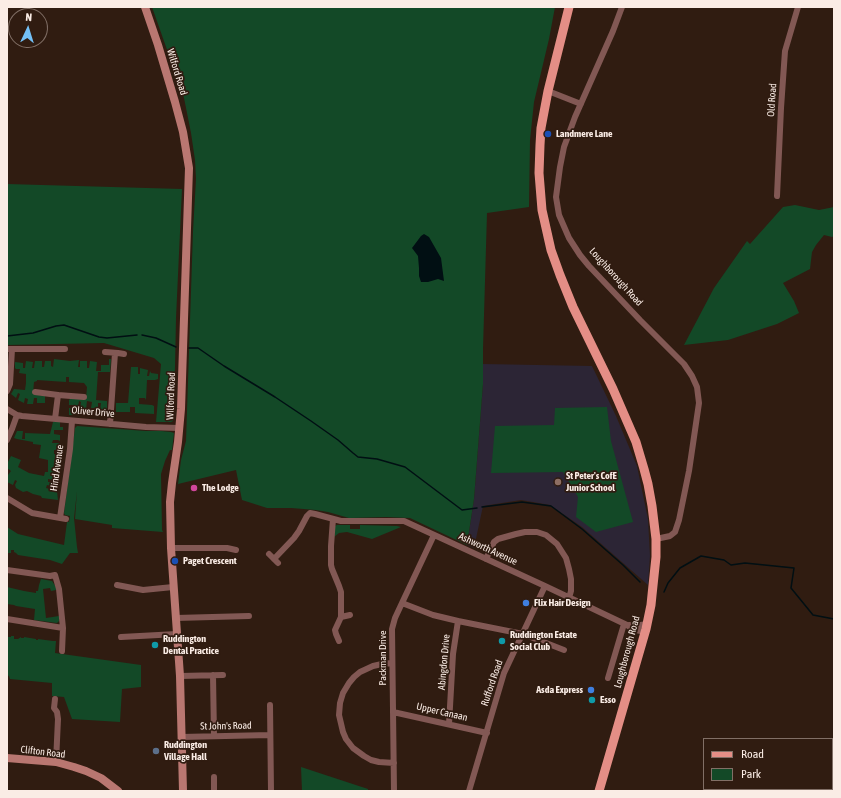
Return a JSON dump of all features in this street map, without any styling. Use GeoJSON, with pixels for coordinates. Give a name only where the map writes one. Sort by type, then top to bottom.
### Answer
{"type":"FeatureCollection","features":[{"type":"Feature","properties":{"kind":"main road","name":"Wilford Road"},"geometry":{"type":"LineString","coordinates":[[145,7],[175,102],[183,132],[189,168],[181,409],[171,492],[171,548],[180,676],[182,791]]}},
{"type":"Feature","properties":{"kind":"main road","name":"Loughborough Road"},"geometry":{"type":"LineString","coordinates":[[569,7],[548,91],[541,128],[539,158],[542,210],[560,275],[573,307],[613,389],[636,442],[648,484],[656,539],[653,589],[646,628],[599,791]]}},
{"type":"Feature","properties":{"kind":"main road","name":"Clifton Road"},"geometry":{"type":"LineString","coordinates":[[7,758],[56,762],[74,767],[105,781],[118,791]]}},
{"type":"Feature","properties":{"kind":"street","name":"Loughborough Road"},"geometry":{"type":"LineString","coordinates":[[622,7],[564,147],[556,197],[559,215],[569,238],[580,255],[640,320],[684,364],[697,387],[699,403],[690,463],[679,520],[675,532],[670,536],[656,539]]}},
{"type":"Feature","properties":{"kind":"street","name":"Old Road"},"geometry":{"type":"LineString","coordinates":[[777,196],[785,51],[798,7]]}},
{"type":"Feature","properties":{"kind":"street"},"geometry":{"type":"LineString","coordinates":[[548,91],[581,104]]}},
{"type":"Feature","properties":{"kind":"street"},"geometry":{"type":"LineString","coordinates":[[7,391],[10,384],[10,349],[65,349]]}},
{"type":"Feature","properties":{"kind":"street"},"geometry":{"type":"LineString","coordinates":[[105,352],[124,354]]}},
{"type":"Feature","properties":{"kind":"street"},"geometry":{"type":"LineString","coordinates":[[110,424],[115,353]]}},
{"type":"Feature","properties":{"kind":"street"},"geometry":{"type":"LineString","coordinates":[[35,392],[84,396]]}},
{"type":"Feature","properties":{"kind":"street"},"geometry":{"type":"LineString","coordinates":[[55,419],[58,395]]}},
{"type":"Feature","properties":{"kind":"street"},"geometry":{"type":"LineString","coordinates":[[7,409],[17,416],[7,440]]}},
{"type":"Feature","properties":{"kind":"street","name":"Oliver Drive"},"geometry":{"type":"LineString","coordinates":[[17,416],[146,427],[179,428]]}},
{"type":"Feature","properties":{"kind":"street","name":"Hind Avenue"},"geometry":{"type":"LineString","coordinates":[[7,498],[32,513],[63,518],[72,421]]}},
{"type":"Feature","properties":{"kind":"street","name":"Ashworth Avenue"},"geometry":{"type":"LineString","coordinates":[[273,559],[294,538],[307,516],[310,514],[348,522],[404,521],[545,586],[632,629],[646,628]]}},
{"type":"Feature","properties":{"kind":"street"},"geometry":{"type":"LineString","coordinates":[[333,519],[331,565],[340,590],[341,617],[335,630],[339,641]]}},
{"type":"Feature","properties":{"kind":"street"},"geometry":{"type":"LineString","coordinates":[[486,559],[494,542],[498,539],[524,532],[537,532],[546,535],[557,544],[566,558],[570,569],[571,579],[571,591],[569,598]]}},
{"type":"Feature","properties":{"kind":"street","name":"Packman Drive"},"geometry":{"type":"LineString","coordinates":[[394,791],[392,629],[395,618],[434,535]]}},
{"type":"Feature","properties":{"kind":"street"},"geometry":{"type":"LineString","coordinates":[[171,548],[226,548],[236,550]]}},
{"type":"Feature","properties":{"kind":"street"},"geometry":{"type":"LineString","coordinates":[[7,570],[50,576],[54,575],[59,589],[63,628],[62,651]]}},
{"type":"Feature","properties":{"kind":"street"},"geometry":{"type":"LineString","coordinates":[[117,585],[143,590],[173,587]]}},
{"type":"Feature","properties":{"kind":"street","name":"Rufford Road"},"geometry":{"type":"LineString","coordinates":[[469,791],[504,673],[545,586]]}},
{"type":"Feature","properties":{"kind":"street"},"geometry":{"type":"LineString","coordinates":[[402,603],[433,615],[523,634],[564,650]]}},
{"type":"Feature","properties":{"kind":"street"},"geometry":{"type":"LineString","coordinates":[[341,617],[350,615]]}},
{"type":"Feature","properties":{"kind":"street"},"geometry":{"type":"LineString","coordinates":[[176,618],[249,616]]}},
{"type":"Feature","properties":{"kind":"street"},"geometry":{"type":"LineString","coordinates":[[7,619],[63,628]]}},
{"type":"Feature","properties":{"kind":"street","name":"Abingdon Drive"},"geometry":{"type":"LineString","coordinates":[[449,724],[458,621]]}},
{"type":"Feature","properties":{"kind":"street","name":"Loughborough Road"},"geometry":{"type":"LineString","coordinates":[[608,678],[626,625]]}},
{"type":"Feature","properties":{"kind":"street"},"geometry":{"type":"LineString","coordinates":[[121,636],[177,634]]}},
{"type":"Feature","properties":{"kind":"street"},"geometry":{"type":"LineString","coordinates":[[392,663],[372,666],[354,677],[343,693],[339,715],[346,740],[353,748],[371,760],[394,763]]}},
{"type":"Feature","properties":{"kind":"street"},"geometry":{"type":"LineString","coordinates":[[213,675],[214,736]]}},
{"type":"Feature","properties":{"kind":"street"},"geometry":{"type":"LineString","coordinates":[[180,676],[223,675]]}},
{"type":"Feature","properties":{"kind":"street"},"geometry":{"type":"LineString","coordinates":[[55,699],[52,708],[57,712],[58,719],[56,762]]}},
{"type":"Feature","properties":{"kind":"street"},"geometry":{"type":"LineString","coordinates":[[270,705],[271,791]]}},
{"type":"Feature","properties":{"kind":"street","name":"Upper Canaan"},"geometry":{"type":"LineString","coordinates":[[393,712],[487,733]]}},
{"type":"Feature","properties":{"kind":"street","name":"St John's Road"},"geometry":{"type":"LineString","coordinates":[[182,737],[270,735]]}},
{"type":"Feature","properties":{"kind":"street"},"geometry":{"type":"LineString","coordinates":[[214,791],[216,780]]}},
{"type":"Feature","properties":{"kind":"shaded area"},"geometry":{"type":"Polygon","coordinates":[[[424,234],[429,237],[441,258],[444,281],[438,279],[428,282],[421,282],[419,276],[418,256],[412,248],[424,234]]]}},
{"type":"Feature","properties":{"kind":"shaded area","name":"St Peter's CofE Junior School"},"geometry":{"type":"Polygon","coordinates":[[[483,364],[592,366],[616,416],[637,466],[648,519],[650,556],[648,585],[582,527],[550,505],[521,500],[483,506],[474,548],[467,545],[474,499],[483,384],[483,364]]]}},
{"type":"Feature","properties":{"kind":"green space"},"geometry":{"type":"Polygon","coordinates":[[[152,7],[555,7],[534,102],[530,140],[529,207],[487,213],[483,384],[474,499],[467,545],[410,518],[349,518],[316,510],[267,508],[242,500],[236,470],[178,484],[181,460],[186,441],[196,179],[195,160],[184,98],[152,7]]]}},
{"type":"Feature","properties":{"kind":"green space"},"geometry":{"type":"Polygon","coordinates":[[[7,184],[182,189],[173,421],[156,422],[161,364],[154,358],[104,343],[7,345],[7,184]]]}},
{"type":"Feature","properties":{"kind":"green space"},"geometry":{"type":"Polygon","coordinates":[[[795,205],[819,210],[834,207],[834,236],[824,235],[816,245],[812,252],[810,269],[783,283],[794,301],[799,313],[777,324],[728,340],[684,345],[714,288],[747,241],[750,244],[783,207],[795,205]]]}},
{"type":"Feature","properties":{"kind":"green space"},"geometry":{"type":"Polygon","coordinates":[[[54,359],[70,361],[79,360],[78,367],[80,367],[80,361],[87,361],[87,368],[89,368],[90,361],[97,362],[96,371],[101,371],[101,365],[109,365],[109,359],[111,359],[110,372],[98,372],[96,400],[107,401],[107,409],[100,410],[101,403],[98,403],[98,408],[91,408],[92,402],[87,401],[86,410],[80,409],[81,402],[79,401],[77,413],[75,415],[69,415],[69,408],[76,408],[76,405],[69,405],[69,400],[71,398],[86,399],[87,387],[84,383],[69,382],[69,377],[66,377],[66,382],[37,380],[34,382],[33,394],[45,396],[45,403],[37,403],[37,398],[34,398],[33,404],[27,404],[28,399],[25,398],[24,403],[18,400],[20,394],[18,393],[16,398],[11,394],[14,389],[25,390],[26,383],[26,374],[19,373],[20,369],[15,368],[15,362],[23,363],[23,368],[25,368],[26,361],[33,362],[32,368],[34,368],[35,361],[42,361],[42,367],[44,367],[45,361],[51,361],[51,366],[53,367],[54,359]]]}},
{"type":"Feature","properties":{"kind":"green space"},"geometry":{"type":"Polygon","coordinates":[[[131,367],[138,367],[138,374],[140,374],[140,368],[148,370],[147,376],[149,376],[150,371],[151,373],[158,374],[158,379],[147,380],[146,400],[145,398],[139,398],[139,404],[154,406],[154,414],[135,413],[135,407],[130,407],[130,412],[116,412],[116,403],[128,403],[131,367]]]}},
{"type":"Feature","properties":{"kind":"green space"},"geometry":{"type":"Polygon","coordinates":[[[607,407],[611,441],[633,522],[596,532],[576,517],[578,497],[563,472],[491,473],[495,426],[554,425],[555,408],[607,407]]]}},
{"type":"Feature","properties":{"kind":"green space"},"geometry":{"type":"Polygon","coordinates":[[[53,422],[60,422],[60,427],[63,427],[63,430],[54,430],[54,434],[60,435],[60,441],[53,440],[52,443],[59,443],[59,450],[54,450],[54,454],[58,455],[54,480],[48,479],[48,482],[54,482],[53,487],[47,485],[46,488],[57,491],[58,500],[42,498],[41,496],[27,491],[23,492],[16,488],[15,485],[17,481],[15,480],[13,485],[7,482],[7,474],[8,475],[11,471],[7,468],[7,464],[11,456],[21,460],[18,467],[29,473],[44,476],[45,472],[48,472],[48,460],[39,458],[41,445],[14,438],[17,431],[23,431],[22,439],[25,439],[25,433],[50,434],[53,422]]]}},
{"type":"Feature","properties":{"kind":"green space"},"geometry":{"type":"Polygon","coordinates":[[[77,426],[174,433],[172,450],[170,450],[161,474],[163,532],[112,528],[112,525],[75,519],[77,491],[74,518],[78,553],[70,553],[62,564],[50,560],[18,555],[14,552],[14,550],[11,550],[11,553],[7,553],[7,527],[18,534],[64,545],[67,522],[69,522],[70,516],[65,515],[64,513],[75,428],[77,426]]]}},
{"type":"Feature","properties":{"kind":"green space"},"geometry":{"type":"Polygon","coordinates":[[[350,525],[350,529],[360,529],[360,525],[401,527],[372,539],[347,532],[339,533],[334,537],[335,526],[350,525]]]}},
{"type":"Feature","properties":{"kind":"green space"},"geometry":{"type":"Polygon","coordinates":[[[41,579],[52,581],[56,587],[56,590],[51,591],[50,588],[43,589],[46,618],[59,616],[59,621],[57,623],[34,620],[35,609],[7,604],[7,587],[36,593],[36,591],[38,591],[41,579]]]}},
{"type":"Feature","properties":{"kind":"green space"},"geometry":{"type":"Polygon","coordinates":[[[14,636],[14,639],[24,637],[36,640],[56,641],[55,653],[141,665],[141,687],[122,689],[120,722],[72,719],[64,697],[52,696],[52,683],[10,679],[7,675],[7,637],[14,636]]]}},
{"type":"Feature","properties":{"kind":"green space"},"geometry":{"type":"Polygon","coordinates":[[[301,767],[368,789],[368,791],[302,791],[301,767]]]}},
{"type":"Feature","properties":{"kind":"waterway"},"geometry":{"type":"LineString","coordinates":[[7,336],[33,333],[64,325],[99,337],[107,338],[137,335]]}},
{"type":"Feature","properties":{"kind":"waterway"},"geometry":{"type":"LineString","coordinates":[[142,335],[156,338],[176,347]]}},
{"type":"Feature","properties":{"kind":"waterway"},"geometry":{"type":"LineString","coordinates":[[189,348],[198,348],[224,366],[275,397],[338,440],[358,457],[377,459],[405,467],[462,510],[477,508]]}},
{"type":"Feature","properties":{"kind":"waterway"},"geometry":{"type":"LineString","coordinates":[[482,507],[522,502],[551,506],[582,529],[640,582]]}},
{"type":"Feature","properties":{"kind":"waterway"},"geometry":{"type":"LineString","coordinates":[[664,592],[668,583],[680,568],[701,556],[724,560],[731,565],[745,563],[794,568],[791,588],[813,615],[834,619]]}},
{"type":"Feature","properties":{"kind":"place","name":"Landmere Lane"},"geometry":{"type":"Point","coordinates":[548,134]}},
{"type":"Feature","properties":{"kind":"place","name":"St Peter's CofE Junior School"},"geometry":{"type":"Point","coordinates":[558,482]}},
{"type":"Feature","properties":{"kind":"place","name":"The Lodge"},"geometry":{"type":"Point","coordinates":[194,488]}},
{"type":"Feature","properties":{"kind":"place","name":"Paget Crescent"},"geometry":{"type":"Point","coordinates":[175,561]}},
{"type":"Feature","properties":{"kind":"place","name":"Flix Hair Design"},"geometry":{"type":"Point","coordinates":[526,603]}},
{"type":"Feature","properties":{"kind":"place","name":"Ruddington Estate Social Club"},"geometry":{"type":"Point","coordinates":[502,641]}},
{"type":"Feature","properties":{"kind":"place","name":"Ruddington Dental Practice"},"geometry":{"type":"Point","coordinates":[155,645]}},
{"type":"Feature","properties":{"kind":"place","name":"Asda Express"},"geometry":{"type":"Point","coordinates":[591,690]}},
{"type":"Feature","properties":{"kind":"place","name":"Esso"},"geometry":{"type":"Point","coordinates":[592,700]}},
{"type":"Feature","properties":{"kind":"place","name":"Ruddington Village Hall"},"geometry":{"type":"Point","coordinates":[156,751]}}]}
